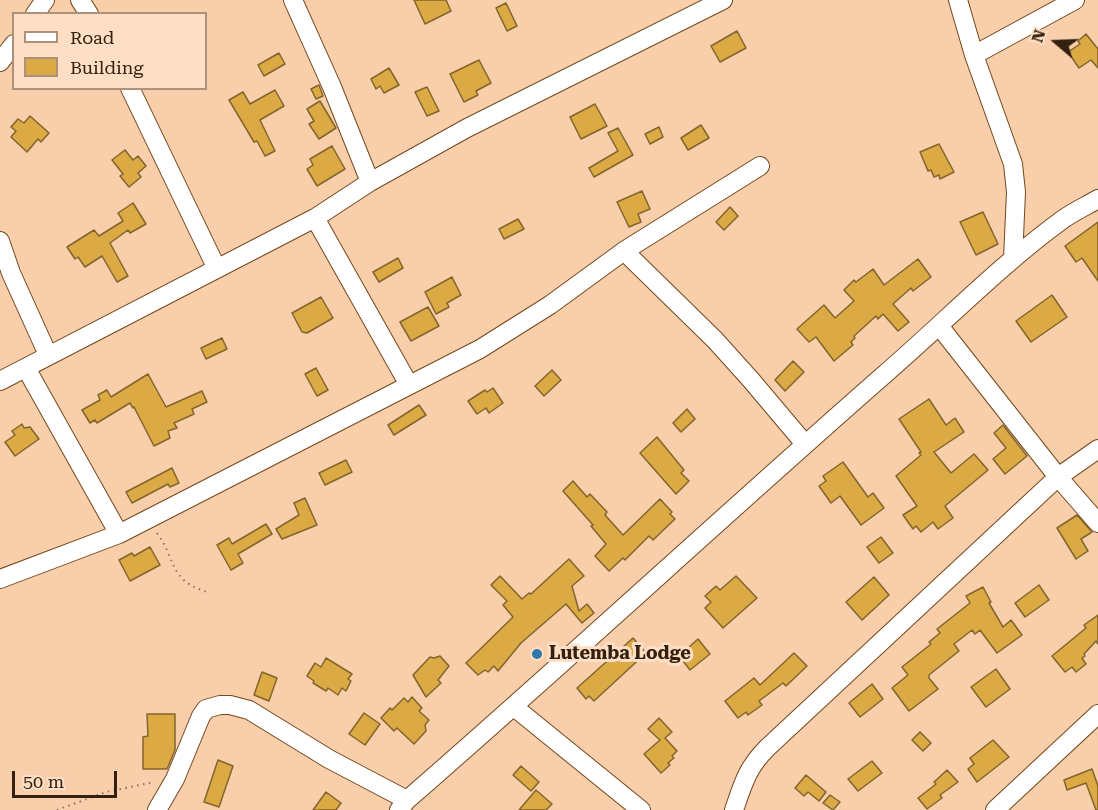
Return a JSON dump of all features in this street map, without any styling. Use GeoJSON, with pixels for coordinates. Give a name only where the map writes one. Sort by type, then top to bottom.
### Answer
{"type":"FeatureCollection","features":[{"type":"Feature","properties":{"kind":"street"},"geometry":{"type":"LineString","coordinates":[[0,381],[315,218],[370,182],[467,128],[723,0]]}},
{"type":"Feature","properties":{"kind":"street"},"geometry":{"type":"LineString","coordinates":[[958,0],[974,55],[1013,164],[1016,192],[1013,259]]}},
{"type":"Feature","properties":{"kind":"street"},"geometry":{"type":"LineString","coordinates":[[974,55],[1076,0]]}},
{"type":"Feature","properties":{"kind":"street"},"geometry":{"type":"LineString","coordinates":[[296,1],[370,182]]}},
{"type":"Feature","properties":{"kind":"street"},"geometry":{"type":"LineString","coordinates":[[0,62],[12,47]]}},
{"type":"Feature","properties":{"kind":"street"},"geometry":{"type":"LineString","coordinates":[[131,90],[217,269]]}},
{"type":"Feature","properties":{"kind":"street"},"geometry":{"type":"LineString","coordinates":[[0,579],[119,534],[480,349],[550,305],[624,251],[760,166]]}},
{"type":"Feature","properties":{"kind":"street"},"geometry":{"type":"LineString","coordinates":[[157,810],[175,779],[204,712],[212,706],[226,704],[249,710],[403,805],[805,444],[940,327],[1013,259],[1064,218],[1098,199]]}},
{"type":"Feature","properties":{"kind":"street"},"geometry":{"type":"LineString","coordinates":[[315,218],[409,385]]}},
{"type":"Feature","properties":{"kind":"street"},"geometry":{"type":"LineString","coordinates":[[0,241],[11,273],[48,355]]}},
{"type":"Feature","properties":{"kind":"street"},"geometry":{"type":"LineString","coordinates":[[624,251],[715,340],[752,380],[805,444]]}},
{"type":"Feature","properties":{"kind":"street"},"geometry":{"type":"LineString","coordinates":[[940,327],[1058,477],[1098,523]]}},
{"type":"Feature","properties":{"kind":"street"},"geometry":{"type":"LineString","coordinates":[[26,368],[119,534]]}},
{"type":"Feature","properties":{"kind":"street"},"geometry":{"type":"LineString","coordinates":[[734,810],[753,762],[766,748],[1058,477],[1098,449]]}},
{"type":"Feature","properties":{"kind":"street"},"geometry":{"type":"LineString","coordinates":[[514,707],[637,809]]}},
{"type":"Feature","properties":{"kind":"street"},"geometry":{"type":"LineString","coordinates":[[995,810],[1098,714]]}},
{"type":"Feature","properties":{"kind":"path"},"geometry":{"type":"LineString","coordinates":[[139,524],[154,531],[160,537],[180,577],[192,587],[207,592]]}},
{"type":"Feature","properties":{"kind":"path"},"geometry":{"type":"LineString","coordinates":[[57,810],[106,792],[175,779]]}},
{"type":"Feature","properties":{"kind":"building"},"geometry":{"type":"Polygon","coordinates":[[[414,0],[446,0],[451,11],[425,24],[414,0]]]}},
{"type":"Feature","properties":{"kind":"building"},"geometry":{"type":"Polygon","coordinates":[[[506,3],[517,26],[507,31],[496,8],[506,3]]]}},
{"type":"Feature","properties":{"kind":"building"},"geometry":{"type":"Polygon","coordinates":[[[737,31],[746,48],[720,62],[711,46],[737,31]]]}},
{"type":"Feature","properties":{"kind":"building"},"geometry":{"type":"Polygon","coordinates":[[[1086,34],[1098,49],[1098,68],[1091,60],[1079,68],[1068,52],[1080,44],[1078,41],[1086,34]]]}},
{"type":"Feature","properties":{"kind":"building"},"geometry":{"type":"Polygon","coordinates":[[[279,53],[285,64],[264,76],[258,65],[279,53]]]}},
{"type":"Feature","properties":{"kind":"building"},"geometry":{"type":"Polygon","coordinates":[[[479,60],[491,83],[476,91],[478,95],[464,102],[450,74],[479,60]]]}},
{"type":"Feature","properties":{"kind":"building"},"geometry":{"type":"Polygon","coordinates":[[[389,68],[399,85],[384,93],[380,86],[376,89],[371,79],[389,68]]]}},
{"type":"Feature","properties":{"kind":"building"},"geometry":{"type":"Polygon","coordinates":[[[319,85],[323,96],[316,99],[311,89],[319,85]]]}},
{"type":"Feature","properties":{"kind":"building"},"geometry":{"type":"Polygon","coordinates":[[[427,87],[439,111],[427,116],[415,92],[427,87]]]}},
{"type":"Feature","properties":{"kind":"building"},"geometry":{"type":"Polygon","coordinates":[[[275,90],[284,106],[260,120],[275,151],[265,156],[229,100],[243,92],[250,104],[275,90]]]}},
{"type":"Feature","properties":{"kind":"building"},"geometry":{"type":"Polygon","coordinates":[[[320,101],[336,128],[319,139],[309,124],[314,121],[307,109],[320,101]]]}},
{"type":"Feature","properties":{"kind":"building"},"geometry":{"type":"Polygon","coordinates":[[[595,104],[607,126],[581,139],[570,117],[595,104]]]}},
{"type":"Feature","properties":{"kind":"building"},"geometry":{"type":"Polygon","coordinates":[[[30,116],[49,133],[41,142],[38,139],[27,152],[11,137],[16,131],[11,127],[18,119],[24,123],[30,116]]]}},
{"type":"Feature","properties":{"kind":"building"},"geometry":{"type":"Polygon","coordinates":[[[701,125],[709,138],[688,150],[681,138],[701,125]]]}},
{"type":"Feature","properties":{"kind":"building"},"geometry":{"type":"Polygon","coordinates":[[[659,127],[663,137],[650,144],[645,134],[659,127]]]}},
{"type":"Feature","properties":{"kind":"building"},"geometry":{"type":"Polygon","coordinates":[[[618,128],[633,155],[594,177],[589,168],[618,151],[608,133],[618,128]]]}},
{"type":"Feature","properties":{"kind":"building"},"geometry":{"type":"Polygon","coordinates":[[[939,144],[954,172],[940,179],[939,175],[934,177],[931,170],[928,171],[920,152],[939,144]]]}},
{"type":"Feature","properties":{"kind":"building"},"geometry":{"type":"Polygon","coordinates":[[[332,146],[345,169],[317,186],[307,169],[313,165],[310,159],[332,146]]]}},
{"type":"Feature","properties":{"kind":"building"},"geometry":{"type":"Polygon","coordinates":[[[125,150],[133,160],[138,156],[146,166],[138,173],[141,177],[129,187],[120,176],[123,174],[112,160],[125,150]]]}},
{"type":"Feature","properties":{"kind":"building"},"geometry":{"type":"Polygon","coordinates":[[[642,191],[650,209],[638,214],[641,222],[629,227],[617,202],[642,191]]]}},
{"type":"Feature","properties":{"kind":"building"},"geometry":{"type":"Polygon","coordinates":[[[133,203],[146,224],[130,233],[128,230],[110,243],[128,276],[117,282],[102,256],[85,267],[78,257],[75,259],[67,247],[94,230],[99,236],[123,221],[118,213],[133,203]]]}},
{"type":"Feature","properties":{"kind":"building"},"geometry":{"type":"Polygon","coordinates":[[[730,207],[738,216],[724,230],[716,222],[730,207]]]}},
{"type":"Feature","properties":{"kind":"building"},"geometry":{"type":"Polygon","coordinates":[[[983,212],[998,244],[976,255],[960,222],[983,212]]]}},
{"type":"Feature","properties":{"kind":"building"},"geometry":{"type":"Polygon","coordinates":[[[518,219],[524,229],[504,239],[499,229],[518,219]]]}},
{"type":"Feature","properties":{"kind":"building"},"geometry":{"type":"Polygon","coordinates":[[[1098,222],[1098,281],[1082,258],[1076,262],[1065,246],[1098,222]]]}},
{"type":"Feature","properties":{"kind":"building"},"geometry":{"type":"Polygon","coordinates":[[[398,258],[403,268],[379,282],[373,272],[398,258]]]}},
{"type":"Feature","properties":{"kind":"building"},"geometry":{"type":"Polygon","coordinates":[[[918,259],[931,277],[913,291],[911,288],[893,304],[909,322],[898,331],[883,314],[878,319],[876,316],[854,336],[851,342],[853,345],[834,361],[816,337],[809,342],[797,329],[824,305],[835,318],[854,301],[844,290],[854,280],[856,282],[873,269],[884,285],[918,259]]]}},
{"type":"Feature","properties":{"kind":"building"},"geometry":{"type":"Polygon","coordinates":[[[452,277],[461,295],[447,303],[449,307],[436,314],[425,292],[452,277]]]}},
{"type":"Feature","properties":{"kind":"building"},"geometry":{"type":"Polygon","coordinates":[[[1052,295],[1067,317],[1031,342],[1016,321],[1052,295]]]}},
{"type":"Feature","properties":{"kind":"building"},"geometry":{"type":"Polygon","coordinates":[[[321,297],[333,318],[307,333],[302,332],[292,313],[321,297]]]}},
{"type":"Feature","properties":{"kind":"building"},"geometry":{"type":"Polygon","coordinates":[[[428,307],[439,326],[411,341],[400,322],[428,307]]]}},
{"type":"Feature","properties":{"kind":"building"},"geometry":{"type":"Polygon","coordinates":[[[222,338],[227,349],[206,359],[201,348],[222,338]]]}},
{"type":"Feature","properties":{"kind":"building"},"geometry":{"type":"Polygon","coordinates":[[[793,361],[804,372],[785,391],[775,380],[793,361]]]}},
{"type":"Feature","properties":{"kind":"building"},"geometry":{"type":"Polygon","coordinates":[[[316,368],[328,390],[317,396],[305,374],[316,368]]]}},
{"type":"Feature","properties":{"kind":"building"},"geometry":{"type":"Polygon","coordinates":[[[552,370],[561,380],[544,396],[535,386],[552,370]]]}},
{"type":"Feature","properties":{"kind":"building"},"geometry":{"type":"Polygon","coordinates":[[[148,374],[166,407],[202,391],[207,402],[192,409],[194,414],[174,423],[177,428],[168,431],[170,438],[154,446],[130,403],[97,423],[95,420],[90,423],[82,410],[100,400],[98,395],[107,390],[111,397],[148,374]]]}},
{"type":"Feature","properties":{"kind":"building"},"geometry":{"type":"Polygon","coordinates":[[[493,388],[503,403],[489,413],[486,408],[477,414],[468,401],[485,390],[487,392],[493,388]]]}},
{"type":"Feature","properties":{"kind":"building"},"geometry":{"type":"Polygon","coordinates":[[[929,399],[946,425],[955,418],[964,432],[934,452],[951,473],[974,454],[988,470],[945,506],[953,518],[938,529],[933,522],[921,532],[916,526],[913,529],[903,515],[917,506],[896,476],[921,455],[919,453],[921,452],[899,419],[929,399]]]}},
{"type":"Feature","properties":{"kind":"building"},"geometry":{"type":"Polygon","coordinates":[[[419,405],[426,415],[394,435],[388,425],[419,405]]]}},
{"type":"Feature","properties":{"kind":"building"},"geometry":{"type":"Polygon","coordinates":[[[687,409],[695,419],[681,432],[673,423],[687,409]]]}},
{"type":"Feature","properties":{"kind":"building"},"geometry":{"type":"Polygon","coordinates":[[[22,424],[24,428],[30,427],[39,439],[15,456],[5,442],[15,435],[12,431],[22,424]]]}},
{"type":"Feature","properties":{"kind":"building"},"geometry":{"type":"Polygon","coordinates":[[[1003,425],[1027,456],[1005,474],[993,459],[1006,448],[994,433],[1003,425]]]}},
{"type":"Feature","properties":{"kind":"building"},"geometry":{"type":"Polygon","coordinates":[[[657,437],[684,470],[681,473],[689,481],[676,494],[640,453],[657,437]]]}},
{"type":"Feature","properties":{"kind":"building"},"geometry":{"type":"Polygon","coordinates":[[[346,460],[352,472],[325,485],[319,473],[346,460]]]}},
{"type":"Feature","properties":{"kind":"building"},"geometry":{"type":"Polygon","coordinates":[[[843,462],[868,497],[873,493],[884,508],[861,525],[840,496],[831,503],[819,486],[826,481],[823,476],[843,462]]]}},
{"type":"Feature","properties":{"kind":"building"},"geometry":{"type":"Polygon","coordinates":[[[172,468],[179,483],[170,487],[168,484],[132,503],[126,492],[172,468]]]}},
{"type":"Feature","properties":{"kind":"building"},"geometry":{"type":"Polygon","coordinates":[[[573,481],[587,497],[590,494],[607,512],[605,515],[623,535],[660,499],[675,519],[653,540],[649,536],[625,560],[623,558],[609,571],[595,556],[606,544],[591,526],[593,525],[563,491],[573,481]]]}},
{"type":"Feature","properties":{"kind":"building"},"geometry":{"type":"Polygon","coordinates":[[[305,498],[317,525],[282,539],[276,529],[299,515],[294,503],[305,498]]]}},
{"type":"Feature","properties":{"kind":"building"},"geometry":{"type":"Polygon","coordinates":[[[1077,515],[1092,532],[1081,539],[1088,551],[1076,559],[1057,528],[1077,515]]]}},
{"type":"Feature","properties":{"kind":"building"},"geometry":{"type":"Polygon","coordinates":[[[266,524],[272,534],[238,554],[243,563],[231,570],[217,545],[229,538],[232,544],[266,524]]]}},
{"type":"Feature","properties":{"kind":"building"},"geometry":{"type":"Polygon","coordinates":[[[881,537],[893,553],[879,563],[867,547],[881,537]]]}},
{"type":"Feature","properties":{"kind":"building"},"geometry":{"type":"Polygon","coordinates":[[[150,547],[160,565],[130,581],[119,560],[132,553],[134,556],[150,547]]]}},
{"type":"Feature","properties":{"kind":"building"},"geometry":{"type":"Polygon","coordinates":[[[569,559],[584,576],[572,586],[579,611],[587,604],[594,613],[582,623],[566,604],[521,643],[498,671],[494,666],[488,672],[485,670],[478,675],[466,663],[513,617],[503,605],[507,601],[491,585],[500,576],[522,599],[529,593],[531,594],[569,559]]]}},
{"type":"Feature","properties":{"kind":"building"},"geometry":{"type":"Polygon","coordinates":[[[736,576],[757,598],[723,628],[705,608],[711,602],[705,596],[716,586],[720,590],[736,576]]]}},
{"type":"Feature","properties":{"kind":"building"},"geometry":{"type":"Polygon","coordinates":[[[874,577],[889,595],[862,620],[846,602],[874,577]]]}},
{"type":"Feature","properties":{"kind":"building"},"geometry":{"type":"Polygon","coordinates":[[[1039,585],[1049,600],[1025,617],[1015,603],[1039,585]]]}},
{"type":"Feature","properties":{"kind":"building"},"geometry":{"type":"Polygon","coordinates":[[[983,587],[1003,627],[1011,620],[1022,635],[997,653],[980,630],[975,634],[972,630],[954,644],[959,651],[929,675],[938,689],[909,711],[892,688],[908,675],[902,667],[931,644],[929,642],[940,633],[937,629],[970,603],[966,596],[983,587]]]}},
{"type":"Feature","properties":{"kind":"building"},"geometry":{"type":"Polygon","coordinates":[[[1098,615],[1098,644],[1096,641],[1084,654],[1082,658],[1086,664],[1076,672],[1072,667],[1065,672],[1052,656],[1086,628],[1084,625],[1098,615]]]}},
{"type":"Feature","properties":{"kind":"building"},"geometry":{"type":"Polygon","coordinates":[[[633,638],[646,653],[594,701],[589,696],[586,699],[577,688],[633,638]]]}},
{"type":"Feature","properties":{"kind":"building"},"geometry":{"type":"Polygon","coordinates":[[[698,639],[710,654],[690,670],[679,656],[698,639]]]}},
{"type":"Feature","properties":{"kind":"building"},"geometry":{"type":"Polygon","coordinates":[[[794,653],[807,666],[786,686],[783,683],[759,701],[762,705],[748,715],[746,712],[738,718],[725,701],[754,678],[760,685],[794,653]]]}},
{"type":"Feature","properties":{"kind":"building"},"geometry":{"type":"Polygon","coordinates":[[[440,656],[449,666],[438,680],[441,683],[426,697],[413,675],[430,657],[440,656]]]}},
{"type":"Feature","properties":{"kind":"building"},"geometry":{"type":"Polygon","coordinates":[[[326,658],[352,674],[348,679],[351,681],[346,691],[342,688],[338,695],[328,688],[326,691],[307,676],[315,663],[321,667],[326,658]]]}},
{"type":"Feature","properties":{"kind":"building"},"geometry":{"type":"Polygon","coordinates":[[[996,669],[1010,689],[986,707],[971,687],[996,669]]]}},
{"type":"Feature","properties":{"kind":"building"},"geometry":{"type":"Polygon","coordinates":[[[262,672],[277,678],[269,701],[254,695],[262,672]]]}},
{"type":"Feature","properties":{"kind":"building"},"geometry":{"type":"Polygon","coordinates":[[[872,684],[883,699],[860,717],[849,703],[872,684]]]}},
{"type":"Feature","properties":{"kind":"building"},"geometry":{"type":"Polygon","coordinates":[[[412,697],[422,708],[419,711],[429,720],[425,725],[426,731],[414,744],[397,728],[394,731],[381,718],[404,698],[408,702],[412,697]]]}},
{"type":"Feature","properties":{"kind":"building"},"geometry":{"type":"Polygon","coordinates":[[[364,713],[380,724],[365,745],[349,734],[364,713]]]}},
{"type":"Feature","properties":{"kind":"building"},"geometry":{"type":"Polygon","coordinates":[[[147,714],[175,714],[175,750],[167,769],[143,769],[143,737],[148,736],[147,714]]]}},
{"type":"Feature","properties":{"kind":"building"},"geometry":{"type":"Polygon","coordinates":[[[659,718],[672,732],[665,738],[677,751],[668,763],[670,765],[661,773],[644,754],[660,740],[648,729],[659,718]]]}},
{"type":"Feature","properties":{"kind":"building"},"geometry":{"type":"Polygon","coordinates":[[[920,732],[931,743],[923,751],[912,740],[920,732]]]}},
{"type":"Feature","properties":{"kind":"building"},"geometry":{"type":"Polygon","coordinates":[[[993,740],[1009,757],[977,782],[968,769],[974,764],[970,758],[993,740]]]}},
{"type":"Feature","properties":{"kind":"building"},"geometry":{"type":"Polygon","coordinates":[[[218,760],[233,766],[219,807],[204,802],[218,760]]]}},
{"type":"Feature","properties":{"kind":"building"},"geometry":{"type":"Polygon","coordinates":[[[872,761],[882,773],[858,791],[848,779],[872,761]]]}},
{"type":"Feature","properties":{"kind":"building"},"geometry":{"type":"Polygon","coordinates":[[[521,766],[539,782],[531,791],[513,775],[521,766]]]}},
{"type":"Feature","properties":{"kind":"building"},"geometry":{"type":"Polygon","coordinates":[[[1092,769],[1098,786],[1098,810],[1096,810],[1086,783],[1067,790],[1064,780],[1092,769]]]}},
{"type":"Feature","properties":{"kind":"building"},"geometry":{"type":"Polygon","coordinates":[[[947,770],[958,782],[940,795],[942,798],[927,809],[918,798],[936,784],[934,782],[947,770]]]}},
{"type":"Feature","properties":{"kind":"building"},"geometry":{"type":"Polygon","coordinates":[[[806,775],[826,792],[819,801],[808,792],[804,796],[795,788],[806,775]]]}},
{"type":"Feature","properties":{"kind":"building"},"geometry":{"type":"Polygon","coordinates":[[[536,790],[552,804],[546,810],[519,810],[536,790]]]}},
{"type":"Feature","properties":{"kind":"building"},"geometry":{"type":"Polygon","coordinates":[[[326,792],[341,803],[336,810],[313,810],[326,792]]]}},
{"type":"Feature","properties":{"kind":"building"},"geometry":{"type":"Polygon","coordinates":[[[830,795],[840,802],[833,810],[823,803],[830,795]]]}},
{"type":"Feature","properties":{"kind":"place","name":"Lutemba Lodge"},"geometry":{"type":"Point","coordinates":[537,654]}}]}
